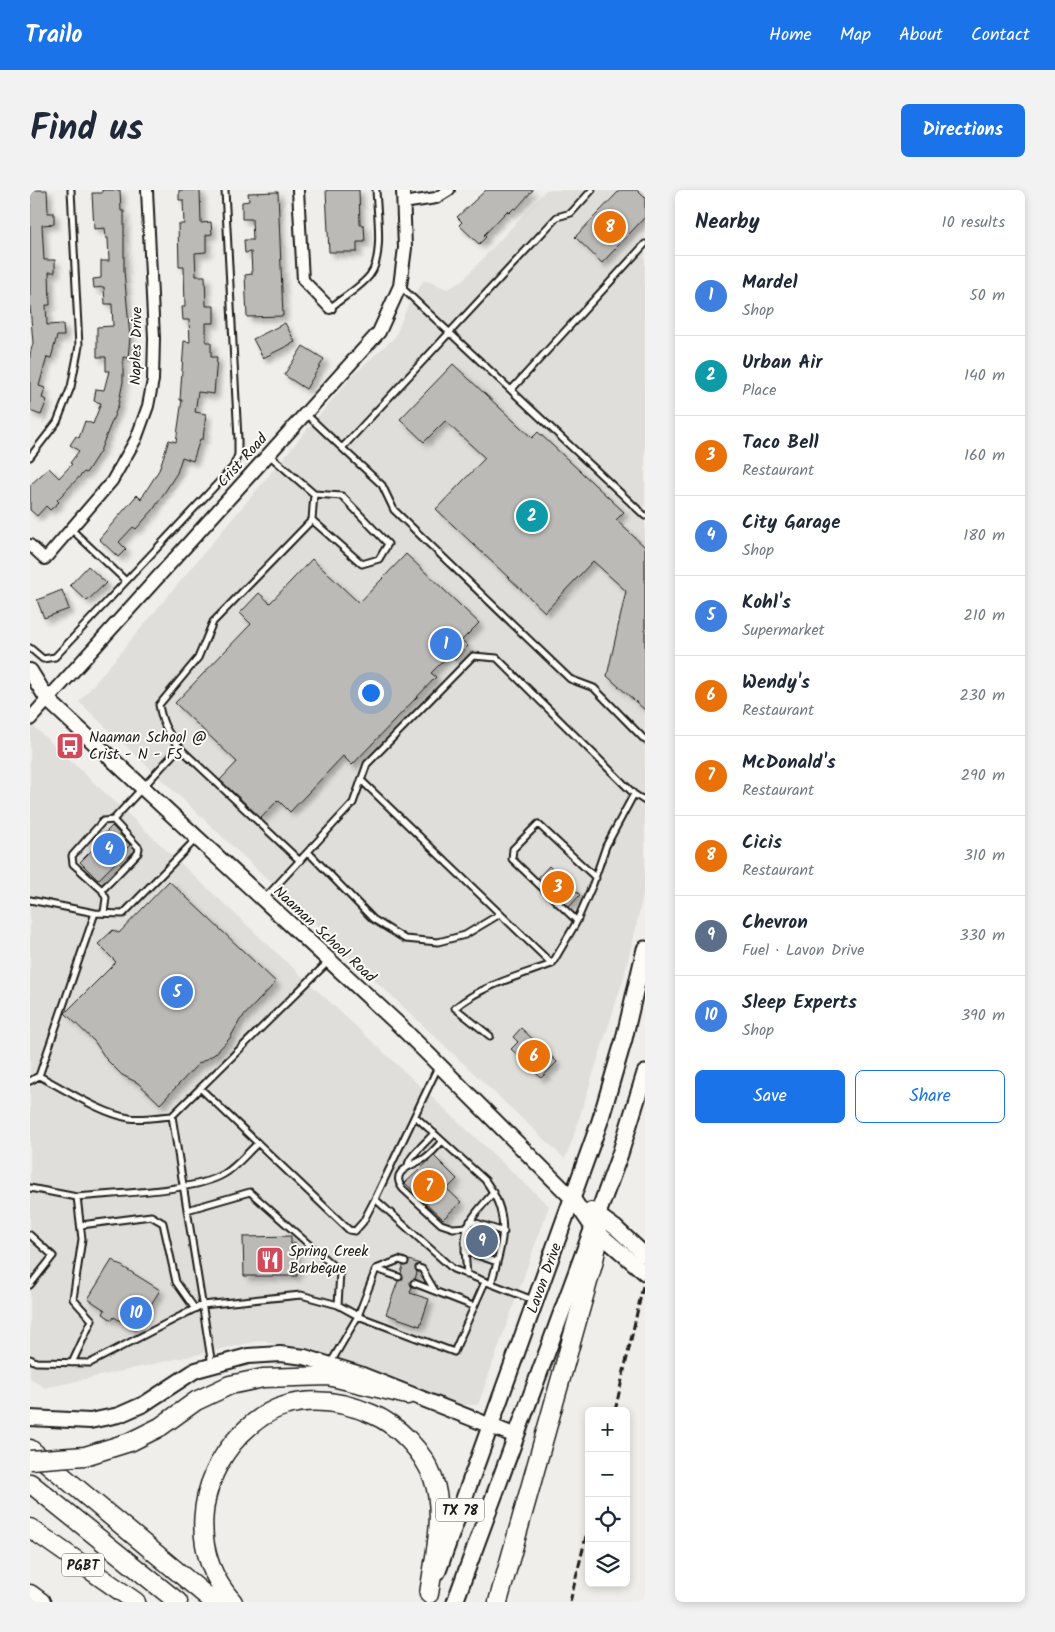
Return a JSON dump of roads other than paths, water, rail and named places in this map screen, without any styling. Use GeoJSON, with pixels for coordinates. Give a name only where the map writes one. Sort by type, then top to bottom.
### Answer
{"type":"FeatureCollection","features":[{"type":"Feature","properties":{"kind":"highway"},"geometry":{"type":"LineString","coordinates":[[498,1602],[593,1264],[596,1225]]}},
{"type":"Feature","properties":{"kind":"highway"},"geometry":{"type":"LineString","coordinates":[[30,1460],[85,1456],[130,1442],[160,1427],[196,1401],[230,1385],[263,1378],[328,1376],[407,1395]]}},
{"type":"Feature","properties":{"kind":"highway"},"geometry":{"type":"LineString","coordinates":[[233,1602],[211,1570],[204,1541],[204,1503],[213,1476],[226,1450],[252,1422],[283,1406],[318,1401],[352,1405],[386,1420],[416,1448],[433,1478],[439,1516],[428,1598]]}},
{"type":"Feature","properties":{"kind":"highway"},"geometry":{"type":"LineString","coordinates":[[30,1449],[214,1602]]}},
{"type":"Feature","properties":{"kind":"highway"},"geometry":{"type":"LineString","coordinates":[[30,1483],[178,1602]]}},
{"type":"Feature","properties":{"kind":"highway","name":"PGBT"},"geometry":{"type":"LineString","coordinates":[[30,1528],[136,1602]]}},
{"type":"Feature","properties":{"kind":"highway"},"geometry":{"type":"LineString","coordinates":[[30,1594],[41,1602]]}},
{"type":"Feature","properties":{"kind":"main road","name":"Naaman School Road"},"geometry":{"type":"LineString","coordinates":[[30,671],[48,700],[330,960],[440,1065],[645,1273]]}},
{"type":"Feature","properties":{"kind":"main road","name":"Naaman School Road"},"geometry":{"type":"LineString","coordinates":[[30,692],[48,700]]}},
{"type":"Feature","properties":{"kind":"main road","name":"Lavon Drive"},"geometry":{"type":"LineString","coordinates":[[428,1598],[600,1121],[624,1039],[645,949]]}},
{"type":"Feature","properties":{"kind":"main road","name":"Lavon Drive"},"geometry":{"type":"LineString","coordinates":[[455,1602],[596,1225],[645,1073]]}},
{"type":"Feature","properties":{"kind":"main road","name":"Naaman School Road"},"geometry":{"type":"LineString","coordinates":[[596,1225],[616,1228],[645,1255]]}},
{"type":"Feature","properties":{"kind":"main road"},"geometry":{"type":"LineString","coordinates":[[30,1418],[90,1422],[119,1415],[144,1404],[196,1370],[248,1356],[280,1354],[305,1357],[360,1374],[407,1395],[516,1436]]}},
{"type":"Feature","properties":{"kind":"street","name":"Naples Drive"},"geometry":{"type":"LineString","coordinates":[[30,545],[45,559],[112,481],[136,438],[148,406],[153,380],[154,338],[147,190]]}},
{"type":"Feature","properties":{"kind":"street"},"geometry":{"type":"LineString","coordinates":[[298,190],[303,280],[330,308]]}},
{"type":"Feature","properties":{"kind":"street"},"geometry":{"type":"LineString","coordinates":[[403,196],[436,198],[449,190]]}},
{"type":"Feature","properties":{"kind":"street","name":"Crist Road"},"geometry":{"type":"LineString","coordinates":[[30,719],[379,332],[400,286],[405,248],[403,196]]}},
{"type":"Feature","properties":{"kind":"lane"},"geometry":{"type":"LineString","coordinates":[[30,457],[58,422],[72,387],[78,346],[70,190]]}},
{"type":"Feature","properties":{"kind":"lane"},"geometry":{"type":"LineString","coordinates":[[30,648],[43,659],[55,656],[234,466],[238,455],[225,190]]}},
{"type":"Feature","properties":{"kind":"lane"},"geometry":{"type":"LineString","coordinates":[[330,308],[370,275],[376,259],[378,239],[376,190]]}},
{"type":"Feature","properties":{"kind":"lane"},"geometry":{"type":"LineString","coordinates":[[342,448],[557,217],[571,213],[592,190]]}},
{"type":"Feature","properties":{"kind":"lane"},"geometry":{"type":"LineString","coordinates":[[512,389],[645,244]]}},
{"type":"Feature","properties":{"kind":"lane"},"geometry":{"type":"LineString","coordinates":[[400,286],[512,389],[645,516]]}},
{"type":"Feature","properties":{"kind":"lane"},"geometry":{"type":"LineString","coordinates":[[306,414],[382,485],[394,510],[570,679],[594,688],[645,740]]}},
{"type":"Feature","properties":{"kind":"lane"},"geometry":{"type":"LineString","coordinates":[[269,455],[314,494],[342,496],[388,544],[379,559],[362,564],[312,520]]}},
{"type":"Feature","properties":{"kind":"lane"},"geometry":{"type":"LineString","coordinates":[[300,861],[180,747],[162,722],[159,705],[198,658],[213,622],[312,520],[314,494]]}},
{"type":"Feature","properties":{"kind":"lane"},"geometry":{"type":"LineString","coordinates":[[71,529],[126,581]]}},
{"type":"Feature","properties":{"kind":"lane"},"geometry":{"type":"LineString","coordinates":[[264,899],[353,803],[367,764],[473,656],[497,658],[634,794],[645,801]]}},
{"type":"Feature","properties":{"kind":"lane"},"geometry":{"type":"LineString","coordinates":[[104,913],[106,898],[102,890],[73,864],[72,856],[103,821],[113,820],[180,747]]}},
{"type":"Feature","properties":{"kind":"lane"},"geometry":{"type":"LineString","coordinates":[[361,780],[552,964]]}},
{"type":"Feature","properties":{"kind":"lane"},"geometry":{"type":"LineString","coordinates":[[490,1036],[455,1008],[469,996],[552,964],[577,921],[596,878],[606,846],[634,794]]}},
{"type":"Feature","properties":{"kind":"lane"},"geometry":{"type":"LineString","coordinates":[[102,890],[138,853],[139,848],[113,820]]}},
{"type":"Feature","properties":{"kind":"lane"},"geometry":{"type":"LineString","coordinates":[[577,921],[512,859],[513,849],[538,824],[596,878]]}},
{"type":"Feature","properties":{"kind":"lane"},"geometry":{"type":"LineString","coordinates":[[30,900],[95,913],[123,914],[197,838]]}},
{"type":"Feature","properties":{"kind":"lane"},"geometry":{"type":"LineString","coordinates":[[308,852],[373,919],[405,939],[438,942],[465,935],[500,914]]}},
{"type":"Feature","properties":{"kind":"lane"},"geometry":{"type":"LineString","coordinates":[[30,1081],[39,1076],[95,913]]}},
{"type":"Feature","properties":{"kind":"lane"},"geometry":{"type":"LineString","coordinates":[[30,1075],[39,1076],[108,1111],[126,1117],[138,1119],[172,1116],[330,960]]}},
{"type":"Feature","properties":{"kind":"lane"},"geometry":{"type":"LineString","coordinates":[[200,1088],[349,1230],[355,1231],[364,1222],[440,1065]]}},
{"type":"Feature","properties":{"kind":"lane"},"geometry":{"type":"LineString","coordinates":[[172,1116],[212,1366]]}},
{"type":"Feature","properties":{"kind":"lane"},"geometry":{"type":"LineString","coordinates":[[415,1116],[486,1180],[494,1192],[501,1208],[504,1232],[491,1284]]}},
{"type":"Feature","properties":{"kind":"lane"},"geometry":{"type":"LineString","coordinates":[[434,1133],[410,1157],[408,1165],[399,1177],[403,1189],[441,1224],[453,1228],[467,1227]]}},
{"type":"Feature","properties":{"kind":"lane"},"geometry":{"type":"LineString","coordinates":[[408,1165],[422,1160],[442,1141]]}},
{"type":"Feature","properties":{"kind":"lane"},"geometry":{"type":"LineString","coordinates":[[30,1188],[77,1197],[183,1187],[209,1181],[225,1174],[258,1143]]}},
{"type":"Feature","properties":{"kind":"lane"},"geometry":{"type":"LineString","coordinates":[[187,1210],[250,1192],[340,1272],[338,1305]]}},
{"type":"Feature","properties":{"kind":"lane"},"geometry":{"type":"LineString","coordinates":[[467,1275],[464,1242],[467,1227],[494,1192]]}},
{"type":"Feature","properties":{"kind":"lane"},"geometry":{"type":"LineString","coordinates":[[72,1362],[92,1320],[72,1299],[82,1240],[77,1197]]}},
{"type":"Feature","properties":{"kind":"lane"},"geometry":{"type":"LineString","coordinates":[[375,1199],[452,1269],[535,1301]]}},
{"type":"Feature","properties":{"kind":"lane"},"geometry":{"type":"LineString","coordinates":[[80,1225],[151,1216],[163,1223],[176,1282],[195,1309]]}},
{"type":"Feature","properties":{"kind":"lane"},"geometry":{"type":"LineString","coordinates":[[470,1221],[486,1228],[504,1232]]}},
{"type":"Feature","properties":{"kind":"lane"},"geometry":{"type":"LineString","coordinates":[[30,1235],[53,1256],[30,1286]]}},
{"type":"Feature","properties":{"kind":"lane"},"geometry":{"type":"LineString","coordinates":[[465,1251],[478,1253],[497,1262]]}},
{"type":"Feature","properties":{"kind":"lane"},"geometry":{"type":"LineString","coordinates":[[329,1365],[358,1316],[376,1269],[399,1260],[405,1262]]}},
{"type":"Feature","properties":{"kind":"lane"},"geometry":{"type":"LineString","coordinates":[[419,1268],[422,1269],[436,1291]]}},
{"type":"Feature","properties":{"kind":"lane"},"geometry":{"type":"LineString","coordinates":[[376,1269],[399,1277]]}},
{"type":"Feature","properties":{"kind":"lane"},"geometry":{"type":"LineString","coordinates":[[30,1359],[36,1362],[90,1363],[202,1305],[301,1295],[338,1305],[358,1316],[454,1352],[484,1282]]}},
{"type":"Feature","properties":{"kind":"lane"},"geometry":{"type":"LineString","coordinates":[[414,1283],[473,1306]]}},
{"type":"Feature","properties":{"kind":"railway"},"geometry":{"type":"LineString","coordinates":[[616,1407],[645,1277]]}},
{"type":"Feature","properties":{"kind":"railway"},"geometry":{"type":"LineString","coordinates":[[570,1602],[585,1540]]}},
{"type":"Feature","properties":{"kind":"place","name":"Cicis"},"geometry":{"type":"Point","coordinates":[610,227]}},
{"type":"Feature","properties":{"kind":"place","name":"Urban Air"},"geometry":{"type":"Point","coordinates":[532,516]}},
{"type":"Feature","properties":{"kind":"place","name":"Mardel"},"geometry":{"type":"Point","coordinates":[446,644]}},
{"type":"Feature","properties":{"kind":"place","name":"Naaman School @ Crist - N - FS"},"geometry":{"type":"Point","coordinates":[70,746]}},
{"type":"Feature","properties":{"kind":"place","name":"City Garage"},"geometry":{"type":"Point","coordinates":[109,849]}},
{"type":"Feature","properties":{"kind":"place","name":"Taco Bell"},"geometry":{"type":"Point","coordinates":[558,887]}},
{"type":"Feature","properties":{"kind":"place","name":"Kohl's"},"geometry":{"type":"Point","coordinates":[177,992]}},
{"type":"Feature","properties":{"kind":"place","name":"Wendy's"},"geometry":{"type":"Point","coordinates":[534,1056]}},
{"type":"Feature","properties":{"kind":"place","name":"McDonald's"},"geometry":{"type":"Point","coordinates":[429,1186]}},
{"type":"Feature","properties":{"kind":"place","name":"Chevron"},"geometry":{"type":"Point","coordinates":[482,1241]}},
{"type":"Feature","properties":{"kind":"place","name":"Spring Creek Barbeque"},"geometry":{"type":"Point","coordinates":[270,1260]}},
{"type":"Feature","properties":{"kind":"place","name":"Sleep Experts"},"geometry":{"type":"Point","coordinates":[136,1313]}}]}
